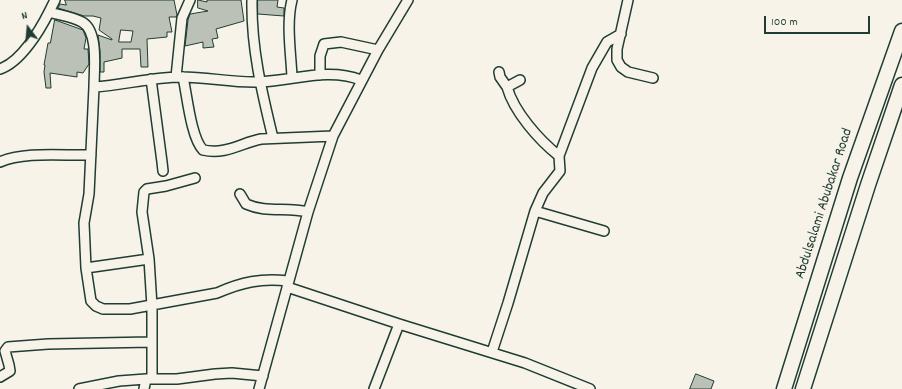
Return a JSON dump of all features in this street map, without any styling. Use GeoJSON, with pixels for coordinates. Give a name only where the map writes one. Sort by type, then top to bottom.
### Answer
{"type":"FeatureCollection","features":[{"type":"Feature","properties":{"kind":"main road","name":"Abdulsalami Abubakar Road"},"geometry":{"type":"LineString","coordinates":[[784,389],[850,178],[902,31]]}},
{"type":"Feature","properties":{"kind":"main road"},"geometry":{"type":"LineString","coordinates":[[803,389],[868,185],[902,85]]}},
{"type":"Feature","properties":{"kind":"street"},"geometry":{"type":"LineString","coordinates":[[0,68],[5,67],[14,60],[30,43],[42,26],[55,0]]}},
{"type":"Feature","properties":{"kind":"street"},"geometry":{"type":"LineString","coordinates":[[190,0],[182,18],[179,77],[195,136],[203,150],[237,148],[253,141],[273,138],[333,136]]}},
{"type":"Feature","properties":{"kind":"street"},"geometry":{"type":"LineString","coordinates":[[252,0],[254,39],[260,82],[273,138]]}},
{"type":"Feature","properties":{"kind":"street"},"geometry":{"type":"LineString","coordinates":[[292,0],[290,22],[292,78]]}},
{"type":"Feature","properties":{"kind":"street"},"geometry":{"type":"LineString","coordinates":[[259,389],[308,212],[333,136],[361,80],[408,0]]}},
{"type":"Feature","properties":{"kind":"street"},"geometry":{"type":"LineString","coordinates":[[628,0],[617,49],[617,60],[621,67],[628,72],[653,78]]}},
{"type":"Feature","properties":{"kind":"street"},"geometry":{"type":"LineString","coordinates":[[49,12],[81,21],[91,31],[94,56],[94,87],[89,194],[84,224],[86,268],[91,301],[96,306],[103,309],[116,310],[152,306],[217,293],[255,281],[270,279],[288,284],[399,324],[525,363],[590,389]]}},
{"type":"Feature","properties":{"kind":"street"},"geometry":{"type":"LineString","coordinates":[[492,352],[535,211],[542,193],[560,171],[559,156],[592,68],[607,42],[621,34]]}},
{"type":"Feature","properties":{"kind":"street"},"geometry":{"type":"LineString","coordinates":[[320,75],[320,56],[322,45],[324,44],[341,42],[378,50]]}},
{"type":"Feature","properties":{"kind":"street"},"geometry":{"type":"LineString","coordinates":[[499,72],[500,77],[520,112],[547,146],[559,156]]}},
{"type":"Feature","properties":{"kind":"street"},"geometry":{"type":"LineString","coordinates":[[94,87],[151,79],[179,77],[260,82],[339,74],[352,76],[361,80]]}},
{"type":"Feature","properties":{"kind":"street"},"geometry":{"type":"LineString","coordinates":[[151,79],[162,172]]}},
{"type":"Feature","properties":{"kind":"street"},"geometry":{"type":"LineString","coordinates":[[507,87],[520,80]]}},
{"type":"Feature","properties":{"kind":"street"},"geometry":{"type":"LineString","coordinates":[[0,162],[24,156],[91,156]]}},
{"type":"Feature","properties":{"kind":"street"},"geometry":{"type":"LineString","coordinates":[[144,389],[149,379],[152,306],[142,212],[144,192],[148,189],[195,178]]}},
{"type":"Feature","properties":{"kind":"street"},"geometry":{"type":"LineString","coordinates":[[240,194],[246,204],[263,210],[294,209],[308,212]]}},
{"type":"Feature","properties":{"kind":"street"},"geometry":{"type":"LineString","coordinates":[[535,211],[604,231]]}},
{"type":"Feature","properties":{"kind":"street"},"geometry":{"type":"LineString","coordinates":[[86,268],[148,259]]}},
{"type":"Feature","properties":{"kind":"street"},"geometry":{"type":"LineString","coordinates":[[374,389],[399,324]]}},
{"type":"Feature","properties":{"kind":"street"},"geometry":{"type":"LineString","coordinates":[[0,377],[10,371],[9,365],[3,354],[5,349],[8,347],[23,345],[151,342]]}},
{"type":"Feature","properties":{"kind":"street"},"geometry":{"type":"LineString","coordinates":[[79,389],[120,381],[215,374],[232,373],[263,376]]}},
{"type":"Feature","properties":{"kind":"building"},"geometry":{"type":"Polygon","coordinates":[[[65,0],[174,0],[177,15],[176,17],[169,17],[172,32],[167,32],[167,37],[147,39],[148,67],[141,67],[140,49],[122,49],[122,58],[104,62],[104,72],[100,72],[98,35],[112,39],[99,30],[101,18],[84,16],[58,8],[60,4],[66,5],[65,0]],[[121,30],[119,42],[131,42],[133,31],[121,30]]]}},
{"type":"Feature","properties":{"kind":"building"},"geometry":{"type":"Polygon","coordinates":[[[198,0],[207,2],[207,0],[241,0],[244,21],[216,29],[218,38],[212,39],[214,47],[203,48],[203,42],[185,46],[190,14],[208,11],[198,8],[198,0]]]}},
{"type":"Feature","properties":{"kind":"building"},"geometry":{"type":"Polygon","coordinates":[[[258,0],[278,0],[277,7],[284,8],[284,16],[258,14],[258,0]]]}},
{"type":"Feature","properties":{"kind":"building"},"geometry":{"type":"Polygon","coordinates":[[[55,20],[83,30],[86,38],[84,49],[88,49],[89,64],[83,73],[77,72],[77,77],[50,73],[51,88],[46,88],[44,65],[48,43],[50,43],[55,20]]]}},
{"type":"Feature","properties":{"kind":"building"},"geometry":{"type":"Polygon","coordinates":[[[696,374],[714,381],[711,389],[690,389],[696,374]]]}}]}
